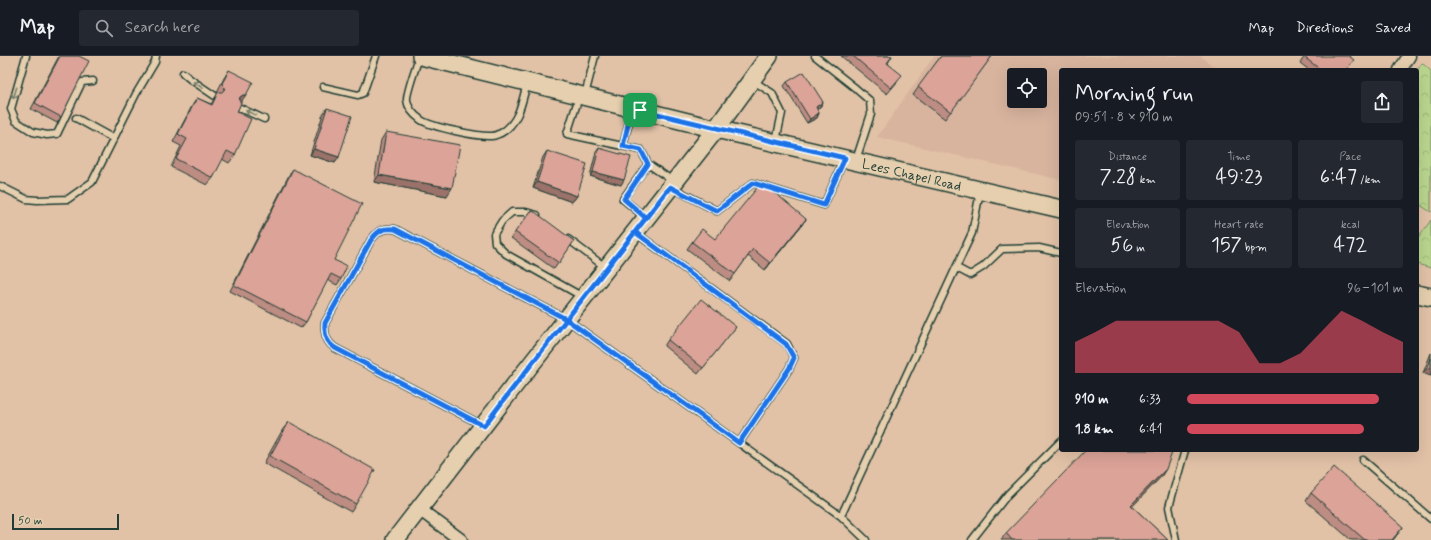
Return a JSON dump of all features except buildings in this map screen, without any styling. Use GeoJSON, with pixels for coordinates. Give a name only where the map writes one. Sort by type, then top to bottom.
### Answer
{"type":"FeatureCollection","features":[{"type":"Feature","properties":{"kind":"main road","name":"Lees Chapel Road"},"geometry":{"type":"LineString","coordinates":[[420,56],[464,64],[582,96],[716,129],[1059,209]]}},
{"type":"Feature","properties":{"kind":"main road"},"geometry":{"type":"LineString","coordinates":[[396,540],[566,319],[716,129],[769,56]]}},
{"type":"Feature","properties":{"kind":"main road"},"geometry":{"type":"LineString","coordinates":[[1419,294],[1431,297]]}},
{"type":"Feature","properties":{"kind":"street"},"geometry":{"type":"LineString","coordinates":[[419,509],[461,540]]}},
{"type":"Feature","properties":{"kind":"lane"},"geometry":{"type":"LineString","coordinates":[[26,56],[11,108],[16,121],[33,132],[47,136],[57,134],[82,82],[93,81]]}},
{"type":"Feature","properties":{"kind":"lane"},"geometry":{"type":"LineString","coordinates":[[0,186],[26,198],[37,200],[68,199],[92,182],[136,94],[155,62],[156,56]]}},
{"type":"Feature","properties":{"kind":"lane"},"geometry":{"type":"LineString","coordinates":[[322,87],[358,95],[363,93],[376,56]]}},
{"type":"Feature","properties":{"kind":"lane"},"geometry":{"type":"LineString","coordinates":[[420,56],[407,99],[412,114],[430,124],[481,136],[494,136],[509,127],[515,120],[520,111],[528,82]]}},
{"type":"Feature","properties":{"kind":"lane"},"geometry":{"type":"LineString","coordinates":[[595,56],[582,96],[567,134],[641,150],[648,164],[672,185],[717,211],[753,183],[824,205],[850,160],[871,114],[870,101],[815,56]]}},
{"type":"Feature","properties":{"kind":"lane"},"geometry":{"type":"LineString","coordinates":[[183,73],[215,96]]}},
{"type":"Feature","properties":{"kind":"lane"},"geometry":{"type":"LineString","coordinates":[[752,80],[772,93],[782,113],[776,143]]}},
{"type":"Feature","properties":{"kind":"lane"},"geometry":{"type":"LineString","coordinates":[[238,107],[264,119]]}},
{"type":"Feature","properties":{"kind":"lane"},"geometry":{"type":"LineString","coordinates":[[623,146],[632,108]]}},
{"type":"Feature","properties":{"kind":"lane"},"geometry":{"type":"LineString","coordinates":[[76,118],[114,139]]}},
{"type":"Feature","properties":{"kind":"lane"},"geometry":{"type":"LineString","coordinates":[[646,218],[624,199],[648,164]]}},
{"type":"Feature","properties":{"kind":"lane"},"geometry":{"type":"LineString","coordinates":[[841,516],[972,233],[980,190]]}},
{"type":"Feature","properties":{"kind":"lane"},"geometry":{"type":"LineString","coordinates":[[545,221],[538,216],[526,212],[512,212],[502,221],[494,234],[495,243],[506,254],[583,298]]}},
{"type":"Feature","properties":{"kind":"lane"},"geometry":{"type":"LineString","coordinates":[[484,426],[335,348],[326,339],[324,330],[325,323],[371,240],[376,233],[384,228],[395,229],[566,319],[841,516],[866,540]]}},
{"type":"Feature","properties":{"kind":"lane"},"geometry":{"type":"LineString","coordinates":[[635,232],[786,344],[794,358],[789,369],[739,443]]}},
{"type":"Feature","properties":{"kind":"lane"},"geometry":{"type":"LineString","coordinates":[[563,235],[606,268]]}},
{"type":"Feature","properties":{"kind":"lane"},"geometry":{"type":"LineString","coordinates":[[957,268],[970,276],[983,267],[1002,249],[1039,248],[1059,253]]}},
{"type":"Feature","properties":{"kind":"lane"},"geometry":{"type":"LineString","coordinates":[[972,540],[1008,494],[1059,443]]}},
{"type":"Feature","properties":{"kind":"lane"},"geometry":{"type":"LineString","coordinates":[[1176,540],[1169,507],[1185,452]]}},
{"type":"Feature","properties":{"kind":"lane"},"geometry":{"type":"LineString","coordinates":[[1363,460],[1431,519]]}},
{"type":"Feature","properties":{"kind":"shaded area"},"geometry":{"type":"Polygon","coordinates":[[[934,56],[1201,56],[1215,68],[1059,68],[1059,180],[877,137],[934,56]]]}},
{"type":"Feature","properties":{"kind":"green space"},"geometry":{"type":"Polygon","coordinates":[[[1422,63],[1431,71],[1431,212],[1419,204],[1419,68],[1422,63]]]}},
{"type":"Feature","properties":{"kind":"green space"},"geometry":{"type":"Polygon","coordinates":[[[1431,220],[1431,268],[1419,265],[1419,237],[1431,220]]]}},
{"type":"Feature","properties":{"kind":"route"},"geometry":{"type":"LineString","coordinates":[[640,110],[632,108],[623,146],[641,150],[648,164],[624,199],[646,218],[566,319],[484,426],[331,346],[326,339],[324,330],[325,323],[376,233],[384,228],[395,229],[566,319],[739,443],[789,369],[794,358],[786,344],[635,232],[646,218],[670,187],[717,211],[753,183],[824,205],[845,158],[640,110]]}}]}
